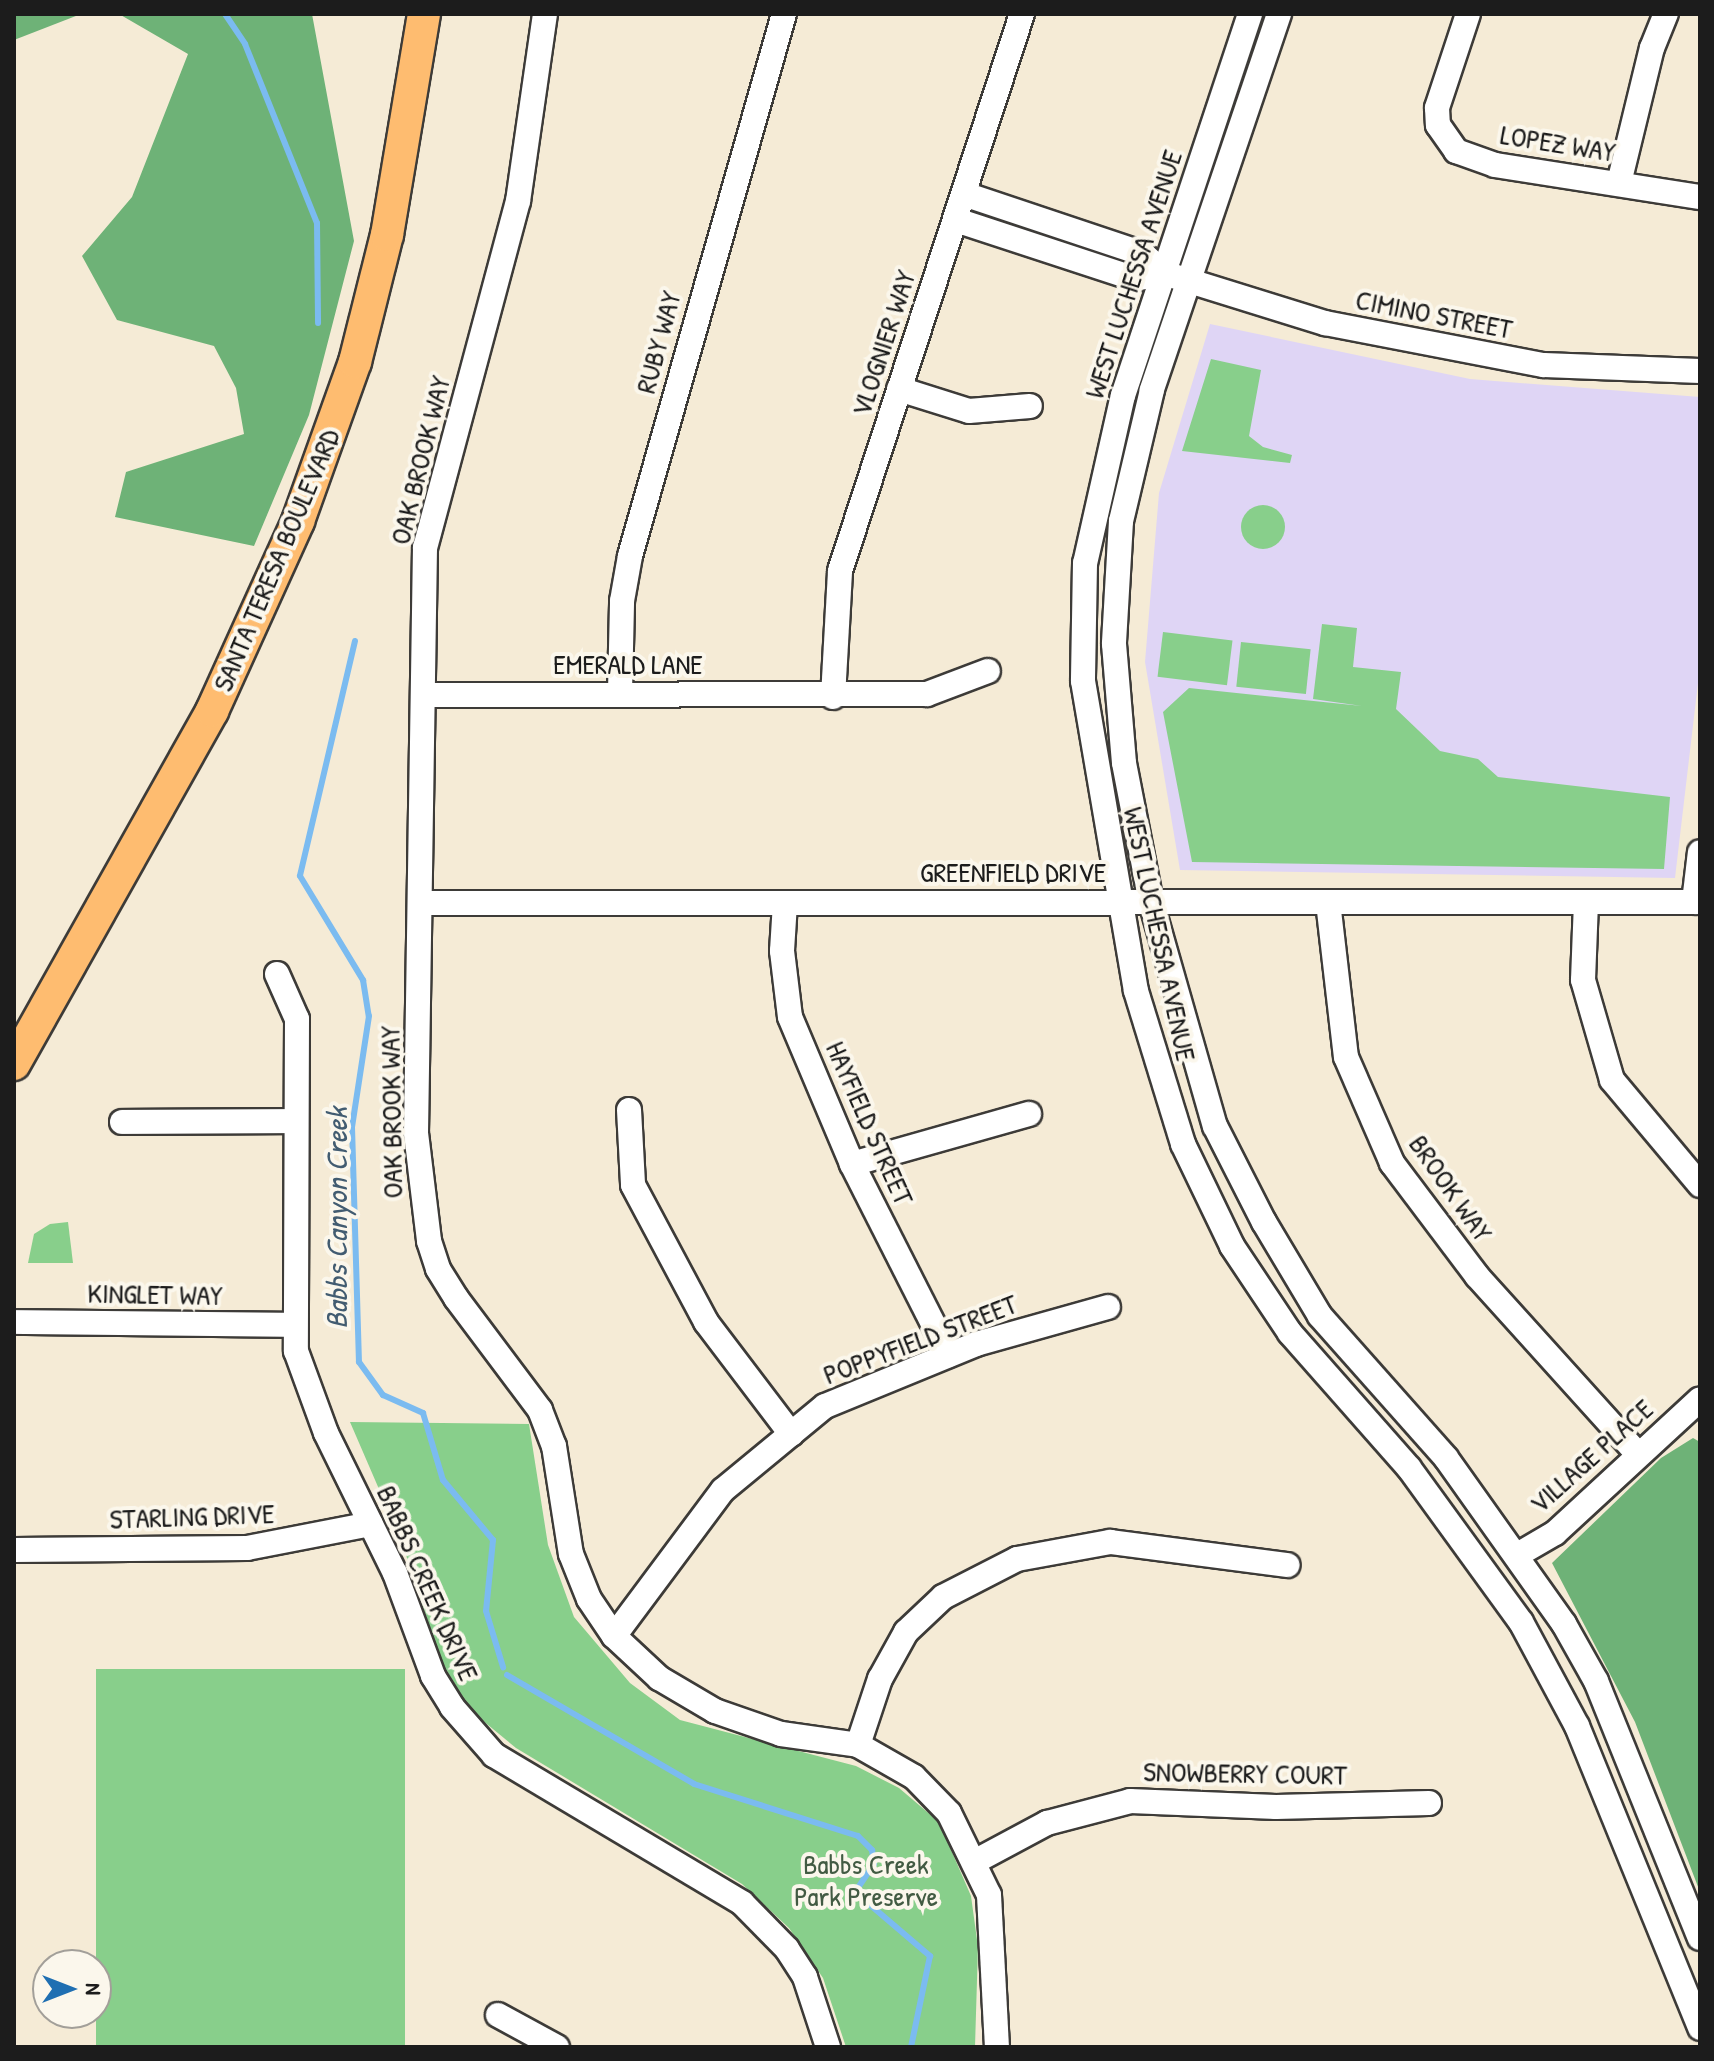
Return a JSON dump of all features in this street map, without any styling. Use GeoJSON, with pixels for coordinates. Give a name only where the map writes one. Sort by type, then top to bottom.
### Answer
{"type":"FeatureCollection","features":[{"type":"Feature","properties":{"kind":"main road","name":"SANTA TERESA BOULEVARD"},"geometry":{"type":"LineString","coordinates":[[14,1064],[212,711],[298,521],[359,348],[387,235],[424,14]]}},
{"type":"Feature","properties":{"kind":"street","name":"OAK BROOK WAY"},"geometry":{"type":"LineString","coordinates":[[545,14],[518,201],[425,547],[422,903],[416,1133],[429,1241],[438,1269],[456,1298],[540,1410],[554,1446],[571,1554],[589,1599],[614,1636],[659,1678],[715,1711],[781,1734],[858,1745],[914,1777],[949,1813],[976,1861],[989,1895],[997,2047]]}},
{"type":"Feature","properties":{"kind":"street","name":"RUBY WAY"},"geometry":{"type":"LineString","coordinates":[[620,692],[622,601],[630,556],[784,14]]}},
{"type":"Feature","properties":{"kind":"street","name":"VLOGNIER WAY"},"geometry":{"type":"LineString","coordinates":[[833,697],[840,571],[1022,14]]}},
{"type":"Feature","properties":{"kind":"street","name":"WEST LUCHESSA AVENUE"},"geometry":{"type":"LineString","coordinates":[[1250,14],[1106,453],[1085,563],[1083,681],[1120,902],[1160,1081],[1183,1144],[1232,1246],[1290,1333],[1438,1503],[1521,1622],[1577,1726],[1700,2028]]}},
{"type":"Feature","properties":{"kind":"street","name":"WEST LUCHESSA AVENUE"},"geometry":{"type":"LineString","coordinates":[[1279,14],[1133,457],[1117,585],[1114,644],[1124,763],[1151,902],[1215,1126],[1264,1222],[1320,1316],[1446,1458],[1519,1554],[1596,1681],[1700,1938]]}},
{"type":"Feature","properties":{"kind":"street","name":"LOPEZ WAY"},"geometry":{"type":"LineString","coordinates":[[1468,14],[1437,108],[1445,138],[1456,151],[1476,159],[1700,197]]}},
{"type":"Feature","properties":{"kind":"street"},"geometry":{"type":"LineString","coordinates":[[1619,183],[1652,48],[1666,14]]}},
{"type":"Feature","properties":{"kind":"street","name":"CIMINO STREET"},"geometry":{"type":"LineString","coordinates":[[964,194],[1143,254],[1164,273],[1325,323],[1498,359],[1598,370],[1700,371]]}},
{"type":"Feature","properties":{"kind":"street","name":"CIMINO STREET"},"geometry":{"type":"LineString","coordinates":[[956,220],[1135,279],[1164,273]]}},
{"type":"Feature","properties":{"kind":"street"},"geometry":{"type":"LineString","coordinates":[[899,389],[969,411],[1030,406]]}},
{"type":"Feature","properties":{"kind":"street","name":"EMERALD LANE"},"geometry":{"type":"LineString","coordinates":[[423,695],[620,692],[833,697],[927,694],[988,671]]}},
{"type":"Feature","properties":{"kind":"street"},"geometry":{"type":"LineString","coordinates":[[1697,902],[1700,852]]}},
{"type":"Feature","properties":{"kind":"street","name":"BROOK WAY"},"geometry":{"type":"LineString","coordinates":[[1328,902],[1346,1057],[1392,1163],[1477,1276],[1637,1453]]}},
{"type":"Feature","properties":{"kind":"street"},"geometry":{"type":"LineString","coordinates":[[1586,902],[1583,980],[1612,1080],[1700,1185]]}},
{"type":"Feature","properties":{"kind":"street","name":"GREENFIELD DRIVE"},"geometry":{"type":"LineString","coordinates":[[422,903],[1697,902]]}},
{"type":"Feature","properties":{"kind":"street","name":"HAYFIELD STREET"},"geometry":{"type":"LineString","coordinates":[[785,903],[782,951],[790,1017],[852,1164],[949,1355]]}},
{"type":"Feature","properties":{"kind":"street","name":"BABBS CREEK DRIVE"},"geometry":{"type":"LineString","coordinates":[[277,974],[297,1019],[296,1351],[326,1433],[371,1524],[433,1676],[473,1732],[494,1755],[742,1903],[787,1949],[805,1977],[828,2047]]}},
{"type":"Feature","properties":{"kind":"street"},"geometry":{"type":"LineString","coordinates":[[629,1110],[633,1185],[706,1322],[791,1434]]}},
{"type":"Feature","properties":{"kind":"street"},"geometry":{"type":"LineString","coordinates":[[852,1164],[1029,1114]]}},
{"type":"Feature","properties":{"kind":"street"},"geometry":{"type":"LineString","coordinates":[[122,1122],[295,1121]]}},
{"type":"Feature","properties":{"kind":"street","name":"POPPYFIELD STREET"},"geometry":{"type":"LineString","coordinates":[[614,1636],[723,1490],[825,1406],[949,1355],[1108,1307]]}},
{"type":"Feature","properties":{"kind":"street","name":"KINGLET WAY"},"geometry":{"type":"LineString","coordinates":[[14,1322],[295,1325]]}},
{"type":"Feature","properties":{"kind":"street","name":"VILLAGE PLACE"},"geometry":{"type":"LineString","coordinates":[[1519,1554],[1555,1533],[1637,1453],[1700,1399]]}},
{"type":"Feature","properties":{"kind":"street","name":"STARLING DRIVE"},"geometry":{"type":"LineString","coordinates":[[14,1550],[247,1548],[371,1524]]}},
{"type":"Feature","properties":{"kind":"street"},"geometry":{"type":"LineString","coordinates":[[858,1745],[880,1679],[906,1632],[943,1597],[1017,1559],[1110,1542],[1288,1565]]}},
{"type":"Feature","properties":{"kind":"street","name":"SNOWBERRY COURT"},"geometry":{"type":"LineString","coordinates":[[976,1861],[1047,1823],[1130,1801],[1276,1807],[1429,1803]]}},
{"type":"Feature","properties":{"kind":"street"},"geometry":{"type":"LineString","coordinates":[[498,2015],[557,2047]]}},
{"type":"Feature","properties":{"kind":"shaded area"},"geometry":{"type":"Polygon","coordinates":[[[1210,324],[1470,379],[1700,397],[1700,666],[1675,878],[1180,870],[1145,662],[1159,493],[1210,324]]]}},
{"type":"Feature","properties":{"kind":"green space"},"geometry":{"type":"Polygon","coordinates":[[[14,14],[81,14],[14,40],[14,14]]]}},
{"type":"Feature","properties":{"kind":"green space"},"geometry":{"type":"Polygon","coordinates":[[[119,14],[312,14],[354,241],[309,415],[254,546],[115,517],[126,472],[244,434],[236,388],[214,346],[117,320],[82,256],[132,197],[188,54],[119,14]]]}},
{"type":"Feature","properties":{"kind":"green space"},"geometry":{"type":"Polygon","coordinates":[[[1211,359],[1261,370],[1249,436],[1263,447],[1292,455],[1290,463],[1182,451],[1211,359]]]}},
{"type":"Feature","properties":{"kind":"green space"},"geometry":{"type":"Polygon","coordinates":[[[1263,505],[1278,512],[1285,527],[1278,542],[1263,549],[1248,542],[1241,527],[1248,512],[1263,505]]]}},
{"type":"Feature","properties":{"kind":"green space"},"geometry":{"type":"Polygon","coordinates":[[[1322,624],[1357,628],[1353,667],[1401,672],[1396,709],[1440,751],[1478,759],[1498,777],[1670,797],[1664,869],[1192,862],[1163,712],[1189,688],[1362,706],[1313,699],[1322,624]]]}},
{"type":"Feature","properties":{"kind":"green space"},"geometry":{"type":"Polygon","coordinates":[[[1163,632],[1232,641],[1227,685],[1158,677],[1163,632]]]}},
{"type":"Feature","properties":{"kind":"green space"},"geometry":{"type":"Polygon","coordinates":[[[1241,642],[1311,649],[1306,694],[1236,687],[1241,642]]]}},
{"type":"Feature","properties":{"kind":"green space"},"geometry":{"type":"Polygon","coordinates":[[[68,1222],[73,1263],[28,1263],[34,1234],[50,1224],[68,1222]]]}},
{"type":"Feature","properties":{"kind":"green space","name":"Babbs Creek Park Preserve"},"geometry":{"type":"Polygon","coordinates":[[[350,1422],[529,1424],[548,1545],[574,1617],[630,1683],[680,1720],[856,1766],[899,1788],[939,1822],[971,1896],[978,1947],[975,2047],[846,2047],[823,1978],[789,1928],[742,1884],[516,1748],[471,1711],[441,1661],[401,1540],[350,1422]]]}},
{"type":"Feature","properties":{"kind":"green space"},"geometry":{"type":"Polygon","coordinates":[[[1693,1438],[1700,1442],[1700,1892],[1635,1722],[1552,1563],[1661,1458],[1693,1438]]]}},
{"type":"Feature","properties":{"kind":"green space"},"geometry":{"type":"Polygon","coordinates":[[[96,1669],[405,1669],[405,2047],[96,2047],[96,2029],[112,2029],[112,1949],[96,1949],[96,1669]]]}},
{"type":"Feature","properties":{"kind":"waterway","name":"Babbs Canyon Creek"},"geometry":{"type":"LineString","coordinates":[[225,14],[245,44],[317,223],[318,323]]}},
{"type":"Feature","properties":{"kind":"waterway","name":"Babbs Canyon Creek"},"geometry":{"type":"LineString","coordinates":[[355,641],[300,876],[363,980],[369,1016],[352,1127],[359,1362],[383,1395],[423,1413],[443,1480],[493,1540],[486,1611],[503,1667]]}},
{"type":"Feature","properties":{"kind":"waterway","name":"Babbs Canyon Creek"},"geometry":{"type":"LineString","coordinates":[[507,1675],[694,1784],[858,1836],[872,1850],[874,1864],[855,1892],[930,1956],[911,2047]]}}]}
